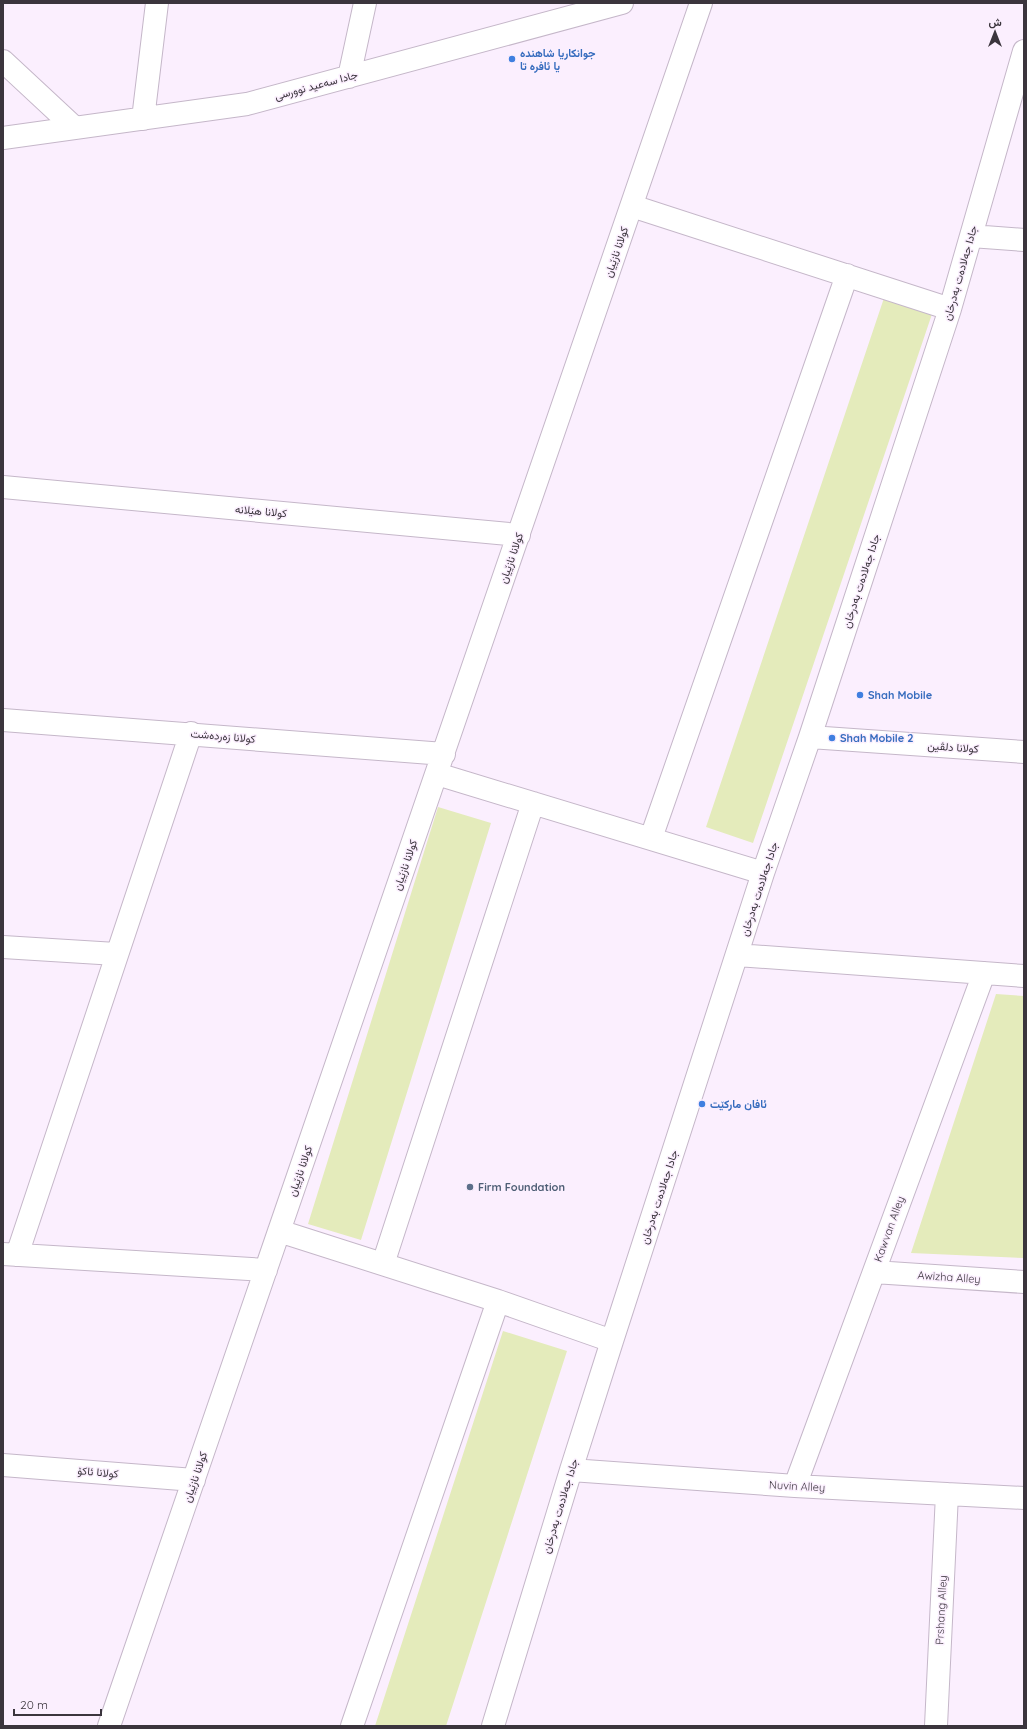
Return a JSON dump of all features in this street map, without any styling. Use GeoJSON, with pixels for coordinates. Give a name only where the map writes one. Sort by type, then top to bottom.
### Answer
{"type":"FeatureCollection","features":[{"type":"Feature","properties":{"kind":"street"},"geometry":{"type":"LineString","coordinates":[[143,120],[157,3]]}},
{"type":"Feature","properties":{"kind":"street"},"geometry":{"type":"LineString","coordinates":[[348,76],[365,3]]}},
{"type":"Feature","properties":{"kind":"street","name":"کولانا نازێیان"},"geometry":{"type":"LineString","coordinates":[[109,1726],[702,3]]}},
{"type":"Feature","properties":{"kind":"street","name":"جادا سەعید نوورسی"},"geometry":{"type":"LineString","coordinates":[[3,138],[143,120],[247,104],[612,4]]}},
{"type":"Feature","properties":{"kind":"street","name":"جادا جەلادەت بەدرخان"},"geometry":{"type":"LineString","coordinates":[[493,1726],[612,1341],[763,873],[810,737],[950,309],[1024,52]]}},
{"type":"Feature","properties":{"kind":"street"},"geometry":{"type":"LineString","coordinates":[[3,61],[75,128]]}},
{"type":"Feature","properties":{"kind":"street"},"geometry":{"type":"LineString","coordinates":[[632,206],[950,309]]}},
{"type":"Feature","properties":{"kind":"street"},"geometry":{"type":"LineString","coordinates":[[971,236],[1024,240]]}},
{"type":"Feature","properties":{"kind":"street"},"geometry":{"type":"LineString","coordinates":[[651,838],[847,275]]}},
{"type":"Feature","properties":{"kind":"street","name":"کولانا هێلانە"},"geometry":{"type":"LineString","coordinates":[[3,487],[519,535]]}},
{"type":"Feature","properties":{"kind":"street","name":"کولانا زەردەشت"},"geometry":{"type":"LineString","coordinates":[[3,720],[191,733],[444,754]]}},
{"type":"Feature","properties":{"kind":"street"},"geometry":{"type":"LineString","coordinates":[[191,733],[116,954],[10,1255],[266,1270]]}},
{"type":"Feature","properties":{"kind":"street","name":"کولانا دلڤین"},"geometry":{"type":"LineString","coordinates":[[810,737],[1024,752]]}},
{"type":"Feature","properties":{"kind":"street"},"geometry":{"type":"LineString","coordinates":[[437,774],[763,873]]}},
{"type":"Feature","properties":{"kind":"street"},"geometry":{"type":"LineString","coordinates":[[383,1264],[533,803]]}},
{"type":"Feature","properties":{"kind":"street"},"geometry":{"type":"LineString","coordinates":[[3,947],[116,954]]}},
{"type":"Feature","properties":{"kind":"street"},"geometry":{"type":"LineString","coordinates":[[737,955],[1024,976]]}},
{"type":"Feature","properties":{"kind":"street","name":"Kawvan Alley"},"geometry":{"type":"LineString","coordinates":[[795,1486],[984,973]]}},
{"type":"Feature","properties":{"kind":"street"},"geometry":{"type":"LineString","coordinates":[[279,1232],[498,1301],[612,1341]]}},
{"type":"Feature","properties":{"kind":"street","name":"Awizha Alley"},"geometry":{"type":"LineString","coordinates":[[874,1272],[1024,1282]]}},
{"type":"Feature","properties":{"kind":"street"},"geometry":{"type":"LineString","coordinates":[[352,1726],[498,1301]]}},
{"type":"Feature","properties":{"kind":"street","name":"کولانا ئاکۆ"},"geometry":{"type":"LineString","coordinates":[[3,1465],[194,1480]]}},
{"type":"Feature","properties":{"kind":"street","name":"Nuvin Alley"},"geometry":{"type":"LineString","coordinates":[[571,1470],[795,1486],[1024,1498]]}},
{"type":"Feature","properties":{"kind":"street","name":"Prshang Alley"},"geometry":{"type":"LineString","coordinates":[[936,1726],[947,1494]]}},
{"type":"Feature","properties":{"kind":"green space"},"geometry":{"type":"Polygon","coordinates":[[[884,298],[932,314],[753,843],[706,827],[884,298]]]}},
{"type":"Feature","properties":{"kind":"green space"},"geometry":{"type":"Polygon","coordinates":[[[438,807],[491,823],[361,1240],[308,1224],[438,807]]]}},
{"type":"Feature","properties":{"kind":"green space"},"geometry":{"type":"Polygon","coordinates":[[[996,994],[1024,996],[1024,1258],[911,1253],[996,994]]]}},
{"type":"Feature","properties":{"kind":"green space"},"geometry":{"type":"Polygon","coordinates":[[[503,1331],[567,1351],[446,1726],[375,1726],[503,1331]]]}},
{"type":"Feature","properties":{"kind":"place","name":"جوانكاريا شاهنده يا ئافره تا"},"geometry":{"type":"Point","coordinates":[512,59]}},
{"type":"Feature","properties":{"kind":"place","name":"Shah Mobile"},"geometry":{"type":"Point","coordinates":[860,695]}},
{"type":"Feature","properties":{"kind":"place","name":"Shah Mobile 2"},"geometry":{"type":"Point","coordinates":[832,738]}},
{"type":"Feature","properties":{"kind":"place","name":"ئافان مارکێت"},"geometry":{"type":"Point","coordinates":[702,1104]}},
{"type":"Feature","properties":{"kind":"place","name":"Firm Foundation"},"geometry":{"type":"Point","coordinates":[470,1187]}}]}
